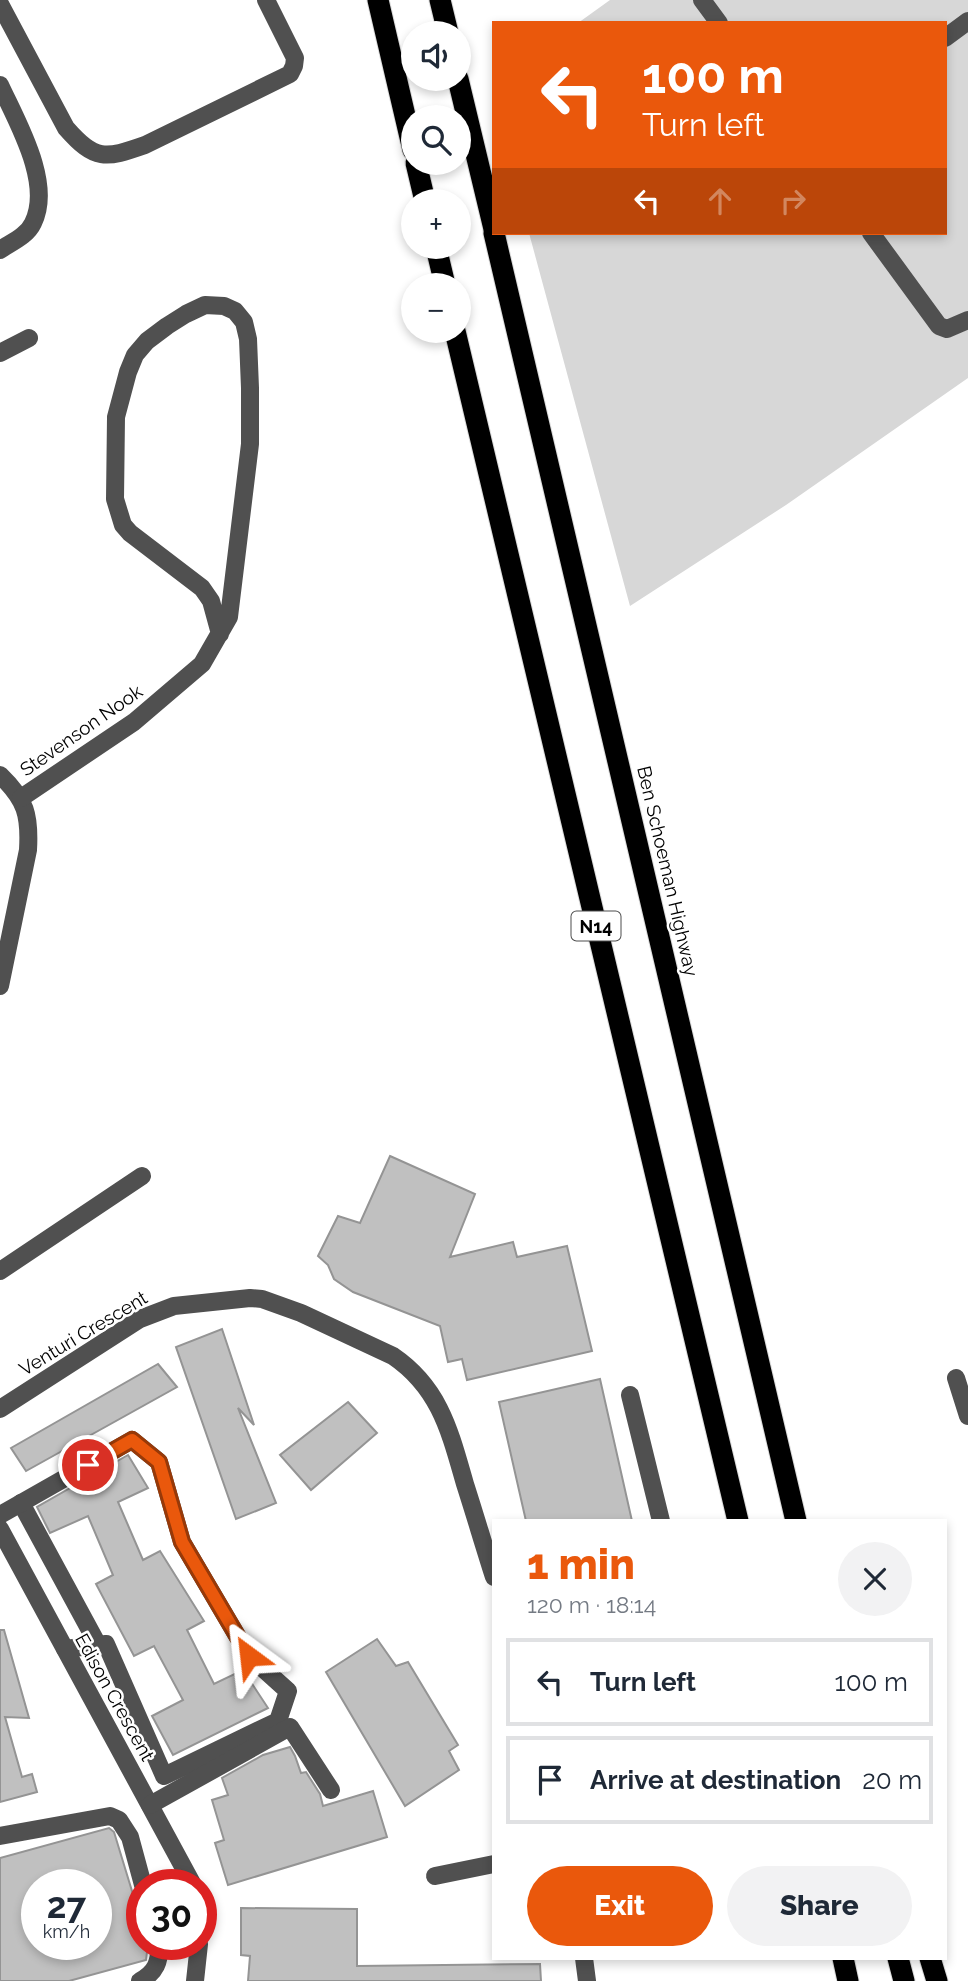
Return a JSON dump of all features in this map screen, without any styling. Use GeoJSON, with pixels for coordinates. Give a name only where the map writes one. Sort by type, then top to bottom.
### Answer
{"type":"FeatureCollection","features":[{"type":"Feature","properties":{"kind":"highway"},"geometry":{"type":"LineString","coordinates":[[378,0],[402,105]]}},
{"type":"Feature","properties":{"kind":"highway"},"geometry":{"type":"LineString","coordinates":[[440,0],[445,21]]}},
{"type":"Feature","properties":{"kind":"highway","name":"Ben Schoeman Highway"},"geometry":{"type":"LineString","coordinates":[[461,91],[492,223]]}},
{"type":"Feature","properties":{"kind":"highway","name":"Ben Schoeman Highway"},"geometry":{"type":"LineString","coordinates":[[495,235],[796,1519]]}},
{"type":"Feature","properties":{"kind":"highway","name":"N14"},"geometry":{"type":"LineString","coordinates":[[458,343],[738,1519]]}},
{"type":"Feature","properties":{"kind":"highway"},"geometry":{"type":"LineString","coordinates":[[765,1387],[801,1519]]}},
{"type":"Feature","properties":{"kind":"highway"},"geometry":{"type":"LineString","coordinates":[[830,1960],[835,1981]]}},
{"type":"Feature","properties":{"kind":"highway"},"geometry":{"type":"LineString","coordinates":[[843,1960],[848,1981]]}},
{"type":"Feature","properties":{"kind":"highway"},"geometry":{"type":"LineString","coordinates":[[899,1960],[904,1981]]}},
{"type":"Feature","properties":{"kind":"highway"},"geometry":{"type":"LineString","coordinates":[[931,1960],[937,1981]]}},
{"type":"Feature","properties":{"kind":"street"},"geometry":{"type":"LineString","coordinates":[[0,4],[66,128],[94,153],[107,155],[120,154],[145,145],[290,74],[295,58],[266,0]]}},
{"type":"Feature","properties":{"kind":"street"},"geometry":{"type":"LineString","coordinates":[[702,0],[718,21]]}},
{"type":"Feature","properties":{"kind":"street"},"geometry":{"type":"LineString","coordinates":[[947,37],[968,21]]}},
{"type":"Feature","properties":{"kind":"street"},"geometry":{"type":"LineString","coordinates":[[0,85],[34,165],[40,187],[33,223],[24,235],[0,250]]}},
{"type":"Feature","properties":{"kind":"street"},"geometry":{"type":"LineString","coordinates":[[871,235],[939,326],[947,330],[968,320]]}},
{"type":"Feature","properties":{"kind":"street","name":"Stevenson Nook"},"geometry":{"type":"LineString","coordinates":[[21,798],[134,722],[202,664],[220,634],[229,617],[250,444],[248,339],[243,322],[235,311],[224,306],[205,305],[167,326],[147,341],[135,355],[116,417],[115,499],[123,525],[130,533],[202,588],[211,601],[220,634]]}},
{"type":"Feature","properties":{"kind":"street"},"geometry":{"type":"LineString","coordinates":[[0,353],[29,338]]}},
{"type":"Feature","properties":{"kind":"street"},"geometry":{"type":"LineString","coordinates":[[0,775],[21,798],[29,832],[28,850],[0,986]]}},
{"type":"Feature","properties":{"kind":"street"},"geometry":{"type":"LineString","coordinates":[[0,1271],[142,1176]]}},
{"type":"Feature","properties":{"kind":"street","name":"Venturi Crescent"},"geometry":{"type":"LineString","coordinates":[[0,1409],[118,1332],[159,1310],[250,1297],[280,1304],[393,1356],[405,1364],[427,1387],[448,1425],[492,1570]]}},
{"type":"Feature","properties":{"kind":"street"},"geometry":{"type":"LineString","coordinates":[[957,1378],[968,1416]]}},
{"type":"Feature","properties":{"kind":"street"},"geometry":{"type":"LineString","coordinates":[[630,1395],[661,1519]]}},
{"type":"Feature","properties":{"kind":"street"},"geometry":{"type":"LineString","coordinates":[[0,1515],[132,1440],[159,1462],[182,1542],[249,1656],[288,1691],[278,1721],[164,1776],[106,1644],[65,1648]]}},
{"type":"Feature","properties":{"kind":"street"},"geometry":{"type":"LineString","coordinates":[[21,1503],[98,1645]]}},
{"type":"Feature","properties":{"kind":"street","name":"Edison Crescent"},"geometry":{"type":"LineString","coordinates":[[0,1529],[184,1869]]}},
{"type":"Feature","properties":{"kind":"street"},"geometry":{"type":"LineString","coordinates":[[150,1805],[290,1727],[331,1790]]}},
{"type":"Feature","properties":{"kind":"street"},"geometry":{"type":"LineString","coordinates":[[0,1836],[110,1816],[119,1820],[130,1837],[139,1869]]}},
{"type":"Feature","properties":{"kind":"street"},"geometry":{"type":"LineString","coordinates":[[435,1876],[492,1864]]}},
{"type":"Feature","properties":{"kind":"street"},"geometry":{"type":"LineString","coordinates":[[140,1981],[156,1969],[159,1960]]}},
{"type":"Feature","properties":{"kind":"street"},"geometry":{"type":"LineString","coordinates":[[195,1981],[197,1960]]}},
{"type":"Feature","properties":{"kind":"street"},"geometry":{"type":"LineString","coordinates":[[584,1960],[587,1981]]}},
{"type":"Feature","properties":{"kind":"shaded area"},"geometry":{"type":"Polygon","coordinates":[[[610,0],[968,0],[968,378],[786,505],[630,606],[530,235],[947,235],[947,21],[581,21],[610,0]]]}},
{"type":"Feature","properties":{"kind":"building"},"geometry":{"type":"Polygon","coordinates":[[[390,1156],[475,1194],[450,1257],[513,1242],[517,1257],[567,1246],[592,1351],[467,1380],[462,1359],[448,1362],[440,1326],[353,1292],[334,1279],[328,1265],[318,1256],[338,1216],[360,1223],[390,1156]]]}},
{"type":"Feature","properties":{"kind":"building"},"geometry":{"type":"Polygon","coordinates":[[[222,1329],[254,1425],[238,1408],[276,1503],[236,1519],[176,1347],[222,1329]]]}},
{"type":"Feature","properties":{"kind":"building"},"geometry":{"type":"Polygon","coordinates":[[[158,1364],[177,1387],[26,1471],[11,1448],[158,1364]]]}},
{"type":"Feature","properties":{"kind":"building"},"geometry":{"type":"Polygon","coordinates":[[[600,1379],[632,1519],[526,1519],[499,1402],[600,1379]]]}},
{"type":"Feature","properties":{"kind":"building"},"geometry":{"type":"Polygon","coordinates":[[[348,1402],[377,1433],[311,1490],[280,1455],[348,1402]]]}},
{"type":"Feature","properties":{"kind":"building"},"geometry":{"type":"Polygon","coordinates":[[[128,1455],[148,1488],[118,1502],[143,1560],[160,1551],[204,1621],[187,1630],[214,1684],[243,1670],[268,1708],[173,1755],[152,1716],[183,1700],[154,1646],[134,1656],[96,1584],[113,1575],[88,1516],[50,1533],[37,1507],[128,1455]]]}},
{"type":"Feature","properties":{"kind":"building"},"geometry":{"type":"Polygon","coordinates":[[[0,1630],[4,1630],[29,1718],[5,1717],[22,1777],[32,1774],[37,1792],[0,1802],[0,1630]]]}},
{"type":"Feature","properties":{"kind":"building"},"geometry":{"type":"Polygon","coordinates":[[[377,1639],[396,1666],[408,1662],[458,1745],[449,1751],[459,1770],[405,1806],[326,1672],[377,1639]]]}},
{"type":"Feature","properties":{"kind":"building"},"geometry":{"type":"Polygon","coordinates":[[[290,1747],[301,1773],[306,1772],[320,1794],[323,1806],[373,1791],[387,1837],[228,1885],[215,1843],[224,1840],[212,1800],[228,1795],[222,1778],[263,1755],[290,1747]]]}},
{"type":"Feature","properties":{"kind":"building"},"geometry":{"type":"Polygon","coordinates":[[[109,1828],[114,1832],[126,1871],[126,1960],[146,1960],[69,1981],[0,1981],[0,1858],[109,1828]]]}},
{"type":"Feature","properties":{"kind":"building"},"geometry":{"type":"Polygon","coordinates":[[[241,1908],[357,1909],[357,1966],[540,1964],[541,1981],[248,1981],[250,1956],[241,1955],[241,1908]]]}},
{"type":"Feature","properties":{"kind":"route"},"geometry":{"type":"LineString","coordinates":[[88,1465],[132,1440],[159,1462],[182,1542],[249,1656]]}}]}
